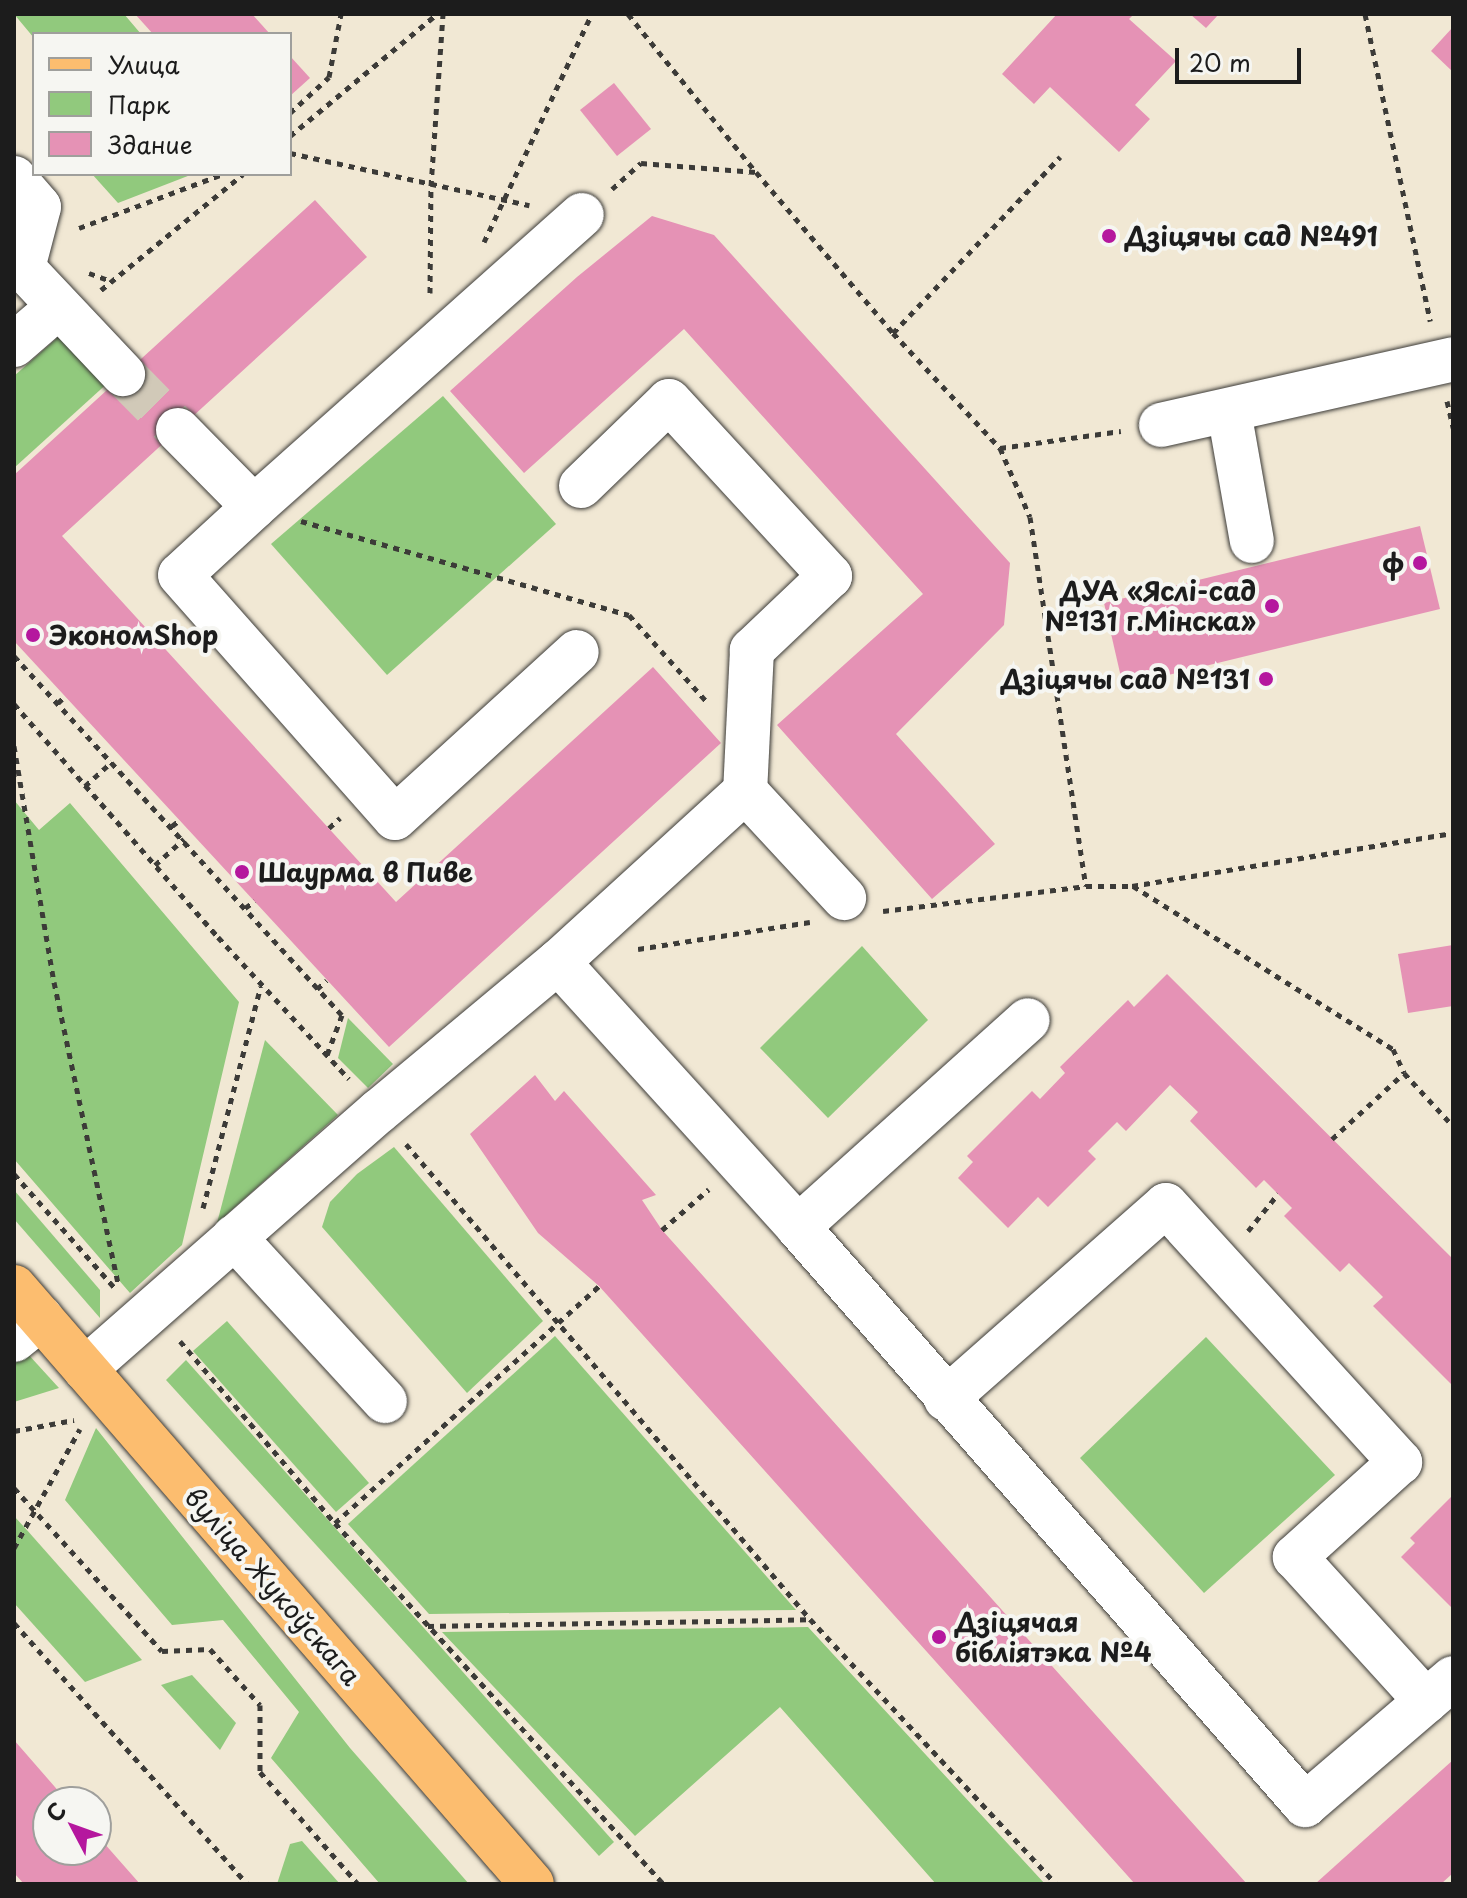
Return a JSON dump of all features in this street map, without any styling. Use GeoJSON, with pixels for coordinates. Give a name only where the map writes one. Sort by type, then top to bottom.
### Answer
{"type":"FeatureCollection","features":[{"type":"Feature","properties":{"kind":"main road","name":"вуліца Жукоўскага"},"geometry":{"type":"LineString","coordinates":[[23,1315],[85,1369],[532,1884]]}},
{"type":"Feature","properties":{"kind":"lane"},"geometry":{"type":"LineString","coordinates":[[14,178],[39,207],[23,268],[123,374]]}},
{"type":"Feature","properties":{"kind":"lane"},"geometry":{"type":"LineString","coordinates":[[577,652],[395,818],[180,575],[582,215]]}},
{"type":"Feature","properties":{"kind":"lane"},"geometry":{"type":"LineString","coordinates":[[14,345],[58,307]]}},
{"type":"Feature","properties":{"kind":"lane"},"geometry":{"type":"LineString","coordinates":[[1161,425],[1446,361]]}},
{"type":"Feature","properties":{"kind":"lane"},"geometry":{"type":"LineString","coordinates":[[581,486],[669,401],[830,576],[752,650],[745,791],[846,910]]}},
{"type":"Feature","properties":{"kind":"lane"},"geometry":{"type":"LineString","coordinates":[[1229,411],[1252,541]]}},
{"type":"Feature","properties":{"kind":"lane"},"geometry":{"type":"LineString","coordinates":[[178,430],[254,507]]}},
{"type":"Feature","properties":{"kind":"lane"},"geometry":{"type":"LineString","coordinates":[[85,1369],[379,1111],[558,962],[745,791]]}},
{"type":"Feature","properties":{"kind":"lane"},"geometry":{"type":"LineString","coordinates":[[558,962],[798,1227],[946,1399],[1305,1805],[1439,1690],[1295,1557],[1400,1462],[1166,1205],[946,1399]]}},
{"type":"Feature","properties":{"kind":"lane"},"geometry":{"type":"LineString","coordinates":[[798,1227],[1028,1020]]}},
{"type":"Feature","properties":{"kind":"lane"},"geometry":{"type":"LineString","coordinates":[[234,1237],[385,1401]]}},
{"type":"Feature","properties":{"kind":"path"},"geometry":{"type":"LineString","coordinates":[[292,111],[329,77],[341,14]]}},
{"type":"Feature","properties":{"kind":"path"},"geometry":{"type":"LineString","coordinates":[[292,134],[437,14]]}},
{"type":"Feature","properties":{"kind":"path"},"geometry":{"type":"LineString","coordinates":[[430,350],[431,186],[443,14]]}},
{"type":"Feature","properties":{"kind":"path"},"geometry":{"type":"LineString","coordinates":[[477,255],[592,14]]}},
{"type":"Feature","properties":{"kind":"path"},"geometry":{"type":"LineString","coordinates":[[628,14],[756,172],[893,333],[1000,448],[1030,517],[1086,886]]}},
{"type":"Feature","properties":{"kind":"path"},"geometry":{"type":"LineString","coordinates":[[1365,14],[1446,361]]}},
{"type":"Feature","properties":{"kind":"path"},"geometry":{"type":"LineString","coordinates":[[292,153],[431,186],[582,215],[641,163],[756,172]]}},
{"type":"Feature","properties":{"kind":"path"},"geometry":{"type":"LineString","coordinates":[[893,333],[1060,157]]}},
{"type":"Feature","properties":{"kind":"path"},"geometry":{"type":"LineString","coordinates":[[76,229],[218,176]]}},
{"type":"Feature","properties":{"kind":"path"},"geometry":{"type":"LineString","coordinates":[[111,281],[241,176]]}},
{"type":"Feature","properties":{"kind":"path"},"geometry":{"type":"LineString","coordinates":[[1000,448],[1161,425]]}},
{"type":"Feature","properties":{"kind":"path"},"geometry":{"type":"LineString","coordinates":[[14,656],[342,1015],[327,1055]]}},
{"type":"Feature","properties":{"kind":"path"},"geometry":{"type":"LineString","coordinates":[[58,703],[65,696]]}},
{"type":"Feature","properties":{"kind":"path"},"geometry":{"type":"LineString","coordinates":[[14,704],[261,985],[379,1111],[810,1619],[1056,1884]]}},
{"type":"Feature","properties":{"kind":"path"},"geometry":{"type":"LineString","coordinates":[[14,746],[54,982],[121,1295],[14,1174]]}},
{"type":"Feature","properties":{"kind":"path"},"geometry":{"type":"LineString","coordinates":[[85,786],[112,762]]}},
{"type":"Feature","properties":{"kind":"path"},"geometry":{"type":"LineString","coordinates":[[172,826],[181,819]]}},
{"type":"Feature","properties":{"kind":"path"},"geometry":{"type":"LineString","coordinates":[[637,950],[846,910],[1086,886],[1132,886],[1453,833]]}},
{"type":"Feature","properties":{"kind":"path"},"geometry":{"type":"LineString","coordinates":[[155,865],[184,839]]}},
{"type":"Feature","properties":{"kind":"path"},"geometry":{"type":"LineString","coordinates":[[1132,886],[1393,1049],[1404,1073],[1453,1126]]}},
{"type":"Feature","properties":{"kind":"path"},"geometry":{"type":"LineString","coordinates":[[245,908],[255,901]]}},
{"type":"Feature","properties":{"kind":"path"},"geometry":{"type":"LineString","coordinates":[[317,989],[327,980]]}},
{"type":"Feature","properties":{"kind":"path"},"geometry":{"type":"LineString","coordinates":[[183,1281],[261,985]]}},
{"type":"Feature","properties":{"kind":"path"},"geometry":{"type":"LineString","coordinates":[[1332,1139],[1404,1073]]}},
{"type":"Feature","properties":{"kind":"path"},"geometry":{"type":"LineString","coordinates":[[662,1230],[669,1224]]}},
{"type":"Feature","properties":{"kind":"path"},"geometry":{"type":"LineString","coordinates":[[335,1523],[599,1286]]}},
{"type":"Feature","properties":{"kind":"path"},"geometry":{"type":"LineString","coordinates":[[145,1316],[177,1337],[335,1523],[663,1884]]}},
{"type":"Feature","properties":{"kind":"path"},"geometry":{"type":"LineString","coordinates":[[14,1431],[86,1418],[14,1548]]}},
{"type":"Feature","properties":{"kind":"path"},"geometry":{"type":"LineString","coordinates":[[14,1488],[162,1651],[210,1649],[260,1705],[260,1772],[358,1884]]}},
{"type":"Feature","properties":{"kind":"path"},"geometry":{"type":"LineString","coordinates":[[427,1626],[810,1619]]}},
{"type":"Feature","properties":{"kind":"path"},"geometry":{"type":"LineString","coordinates":[[14,1623],[247,1884]]}},
{"type":"Feature","properties":{"kind":"green space"},"geometry":{"type":"Polygon","coordinates":[[[14,14],[124,14],[139,32],[32,32],[32,36],[14,14]]]}},
{"type":"Feature","properties":{"kind":"green space"},"geometry":{"type":"Polygon","coordinates":[[[94,176],[188,176],[118,203],[94,176]]]}},
{"type":"Feature","properties":{"kind":"green space"},"geometry":{"type":"Polygon","coordinates":[[[65,331],[111,380],[14,468],[14,376],[65,331]]]}},
{"type":"Feature","properties":{"kind":"green space"},"geometry":{"type":"Polygon","coordinates":[[[443,396],[556,524],[387,675],[271,544],[443,396]]]}},
{"type":"Feature","properties":{"kind":"green space"},"geometry":{"type":"Polygon","coordinates":[[[14,800],[39,830],[70,803],[239,1002],[182,1245],[130,1293],[14,1159],[14,800]]]}},
{"type":"Feature","properties":{"kind":"green space"},"geometry":{"type":"Polygon","coordinates":[[[862,946],[928,1020],[828,1118],[760,1048],[862,946]]]}},
{"type":"Feature","properties":{"kind":"green space"},"geometry":{"type":"Polygon","coordinates":[[[348,1018],[393,1064],[368,1088],[338,1058],[348,1018]]]}},
{"type":"Feature","properties":{"kind":"green space"},"geometry":{"type":"Polygon","coordinates":[[[265,1040],[338,1115],[217,1223],[265,1040]]]}},
{"type":"Feature","properties":{"kind":"green space"},"geometry":{"type":"Polygon","coordinates":[[[394,1147],[543,1321],[467,1393],[322,1227],[330,1202],[357,1174],[394,1147]]]}},
{"type":"Feature","properties":{"kind":"green space"},"geometry":{"type":"Polygon","coordinates":[[[14,1190],[100,1290],[100,1318],[14,1219],[14,1190]]]}},
{"type":"Feature","properties":{"kind":"green space"},"geometry":{"type":"Polygon","coordinates":[[[227,1321],[369,1483],[336,1512],[193,1351],[227,1321]]]}},
{"type":"Feature","properties":{"kind":"green space"},"geometry":{"type":"Polygon","coordinates":[[[555,1336],[796,1610],[429,1614],[348,1524],[555,1336]]]}},
{"type":"Feature","properties":{"kind":"green space"},"geometry":{"type":"Polygon","coordinates":[[[1206,1337],[1335,1475],[1204,1593],[1080,1458],[1206,1337]]]}},
{"type":"Feature","properties":{"kind":"green space"},"geometry":{"type":"Polygon","coordinates":[[[27,1353],[59,1388],[14,1402],[14,1364],[27,1353]]]}},
{"type":"Feature","properties":{"kind":"green space"},"geometry":{"type":"Polygon","coordinates":[[[186,1360],[614,1842],[599,1856],[166,1380],[186,1360]]]}},
{"type":"Feature","properties":{"kind":"green space"},"geometry":{"type":"Polygon","coordinates":[[[96,1428],[350,1748],[469,1884],[380,1884],[271,1758],[299,1712],[223,1620],[172,1625],[65,1500],[96,1428]]]}},
{"type":"Feature","properties":{"kind":"green space"},"geometry":{"type":"Polygon","coordinates":[[[14,1516],[142,1660],[85,1682],[14,1603],[14,1516]]]}},
{"type":"Feature","properties":{"kind":"green space"},"geometry":{"type":"Polygon","coordinates":[[[808,1627],[1045,1884],[936,1884],[780,1707],[635,1836],[442,1632],[808,1627]]]}},
{"type":"Feature","properties":{"kind":"green space"},"geometry":{"type":"Polygon","coordinates":[[[192,1675],[236,1723],[220,1750],[161,1685],[192,1675]]]}},
{"type":"Feature","properties":{"kind":"green space"},"geometry":{"type":"Polygon","coordinates":[[[302,1841],[340,1884],[277,1884],[290,1844],[302,1841]]]}},
{"type":"Feature","properties":{"kind":"building"},"geometry":{"type":"Polygon","coordinates":[[[135,14],[252,14],[268,32],[151,32],[135,14]]]}},
{"type":"Feature","properties":{"kind":"building"},"geometry":{"type":"Polygon","coordinates":[[[1057,14],[1134,14],[1129,19],[1176,61],[1135,105],[1150,119],[1119,152],[1050,87],[1034,104],[1002,74],[1057,14]]]}},
{"type":"Feature","properties":{"kind":"building"},"geometry":{"type":"Polygon","coordinates":[[[1190,14],[1219,14],[1206,28],[1190,14]]]}},
{"type":"Feature","properties":{"kind":"building"},"geometry":{"type":"Polygon","coordinates":[[[1453,27],[1453,72],[1431,51],[1453,27]]]}},
{"type":"Feature","properties":{"kind":"building"},"geometry":{"type":"Polygon","coordinates":[[[292,58],[310,78],[292,94],[292,58]]]}},
{"type":"Feature","properties":{"kind":"building"},"geometry":{"type":"Polygon","coordinates":[[[614,83],[651,129],[617,156],[580,110],[614,83]]]}},
{"type":"Feature","properties":{"kind":"building"},"geometry":{"type":"Polygon","coordinates":[[[315,200],[367,257],[62,536],[396,902],[653,667],[721,743],[389,1047],[14,641],[14,475],[315,200]]]}},
{"type":"Feature","properties":{"kind":"building"},"geometry":{"type":"Polygon","coordinates":[[[652,216],[714,235],[1010,563],[1004,625],[896,734],[995,844],[932,899],[777,725],[923,594],[684,329],[524,473],[450,391],[577,277],[652,216]]]}},
{"type":"Feature","properties":{"kind":"building","name":"ДУА «Яслі-сад №131 г.Мінска»"},"geometry":{"type":"Polygon","coordinates":[[[1420,526],[1440,609],[1123,686],[1104,603],[1420,526]]]}},
{"type":"Feature","properties":{"kind":"building"},"geometry":{"type":"Polygon","coordinates":[[[1453,945],[1453,1006],[1408,1013],[1398,954],[1453,945]]]}},
{"type":"Feature","properties":{"kind":"building"},"geometry":{"type":"Polygon","coordinates":[[[1167,974],[1453,1259],[1453,1386],[1373,1306],[1383,1297],[1349,1263],[1340,1272],[1284,1216],[1292,1208],[1264,1180],[1256,1188],[1190,1121],[1198,1112],[1170,1085],[1126,1131],[1117,1122],[1088,1151],[1096,1159],[1048,1207],[1038,1197],[1008,1228],[958,1178],[973,1162],[967,1156],[1032,1091],[1040,1099],[1065,1073],[1060,1067],[1128,1000],[1134,1007],[1167,974]]]}},
{"type":"Feature","properties":{"kind":"building"},"geometry":{"type":"Polygon","coordinates":[[[535,1075],[555,1101],[564,1091],[656,1195],[642,1200],[662,1230],[1247,1884],[1135,1884],[599,1286],[538,1233],[470,1134],[535,1075]]]}},
{"type":"Feature","properties":{"kind":"building"},"geometry":{"type":"Polygon","coordinates":[[[1453,1495],[1453,1609],[1401,1557],[1415,1543],[1410,1538],[1453,1495]]]}},
{"type":"Feature","properties":{"kind":"building"},"geometry":{"type":"Polygon","coordinates":[[[14,1740],[54,1786],[32,1786],[32,1866],[112,1866],[112,1852],[140,1884],[24,1884],[14,1873],[14,1740]]]}},
{"type":"Feature","properties":{"kind":"building"},"geometry":{"type":"Polygon","coordinates":[[[1453,1760],[1453,1873],[1441,1884],[1315,1884],[1453,1760]]]}},
{"type":"Feature","properties":{"kind":"tunnel"},"geometry":{"type":"LineString","coordinates":[[123,374],[178,430]]}},
{"type":"Feature","properties":{"kind":"place","name":"Дзіцячы сад №491"},"geometry":{"type":"Point","coordinates":[1109,236]}},
{"type":"Feature","properties":{"kind":"place","name":"ф"},"geometry":{"type":"Point","coordinates":[1420,563]}},
{"type":"Feature","properties":{"kind":"place","name":"ДУА «Яслі-сад №131 г.Мінска»"},"geometry":{"type":"Point","coordinates":[1272,606]}},
{"type":"Feature","properties":{"kind":"place","name":"ЭкономShop"},"geometry":{"type":"Point","coordinates":[33,635]}},
{"type":"Feature","properties":{"kind":"place","name":"Дзіцячы сад №131"},"geometry":{"type":"Point","coordinates":[1266,679]}},
{"type":"Feature","properties":{"kind":"place","name":"Шаурма в Пиве"},"geometry":{"type":"Point","coordinates":[242,872]}},
{"type":"Feature","properties":{"kind":"place","name":"Дзіцячая бібліятэка №4"},"geometry":{"type":"Point","coordinates":[939,1637]}}]}
